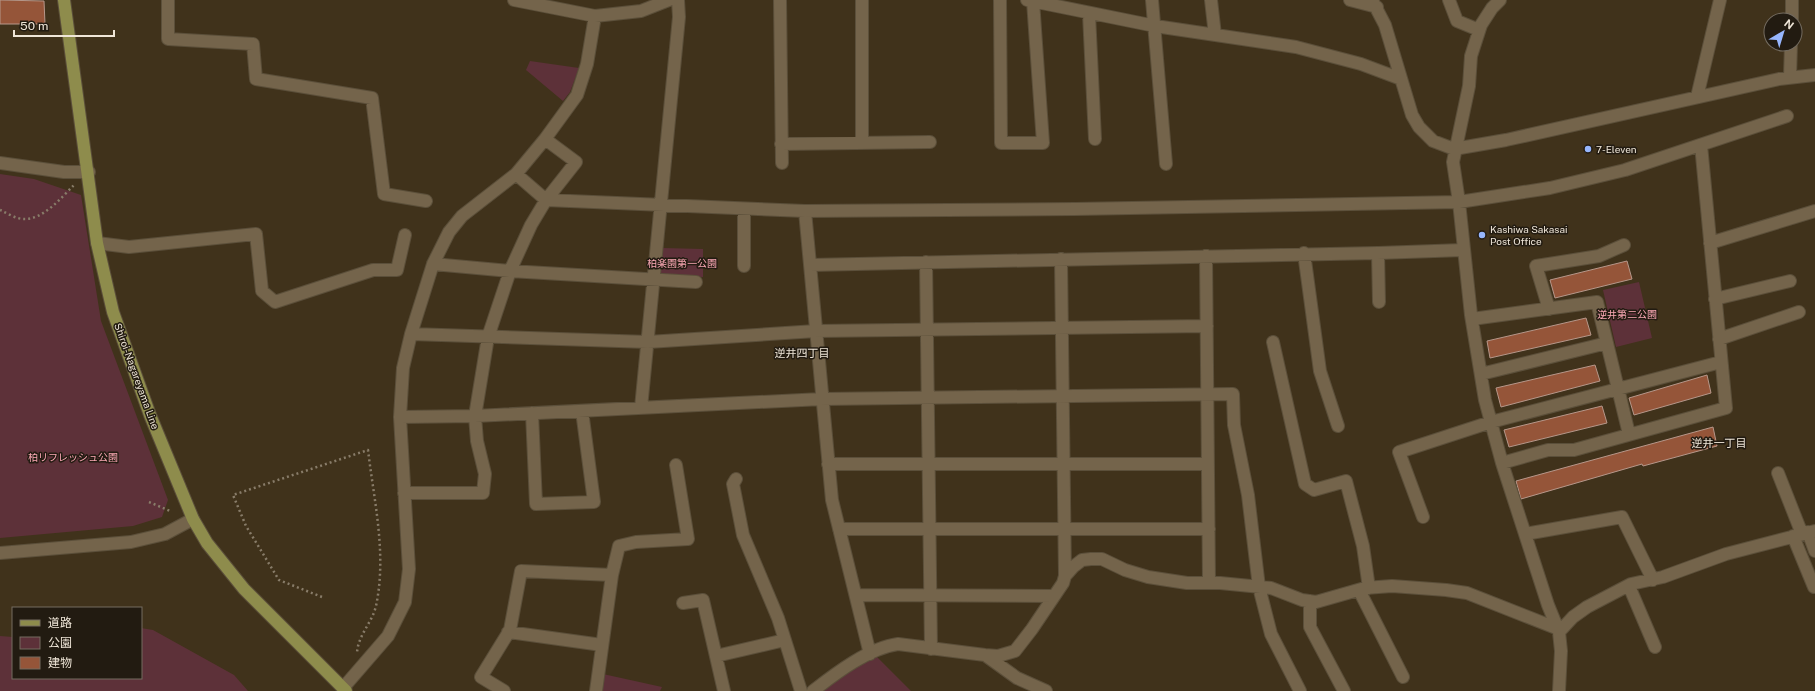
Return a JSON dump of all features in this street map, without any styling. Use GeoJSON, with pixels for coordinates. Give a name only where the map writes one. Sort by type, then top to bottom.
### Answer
{"type":"FeatureCollection","features":[{"type":"Feature","properties":{"kind":"main road","name":"Shiroi-Nagareyama Line"},"geometry":{"type":"LineString","coordinates":[[64,0],[97,244],[113,312],[150,416],[193,519],[207,543],[244,589],[345,690]]}},
{"type":"Feature","properties":{"kind":"street"},"geometry":{"type":"LineString","coordinates":[[168,0],[168,40],[253,44],[256,79],[372,98],[384,194],[426,201]]}},
{"type":"Feature","properties":{"kind":"street"},"geometry":{"type":"LineString","coordinates":[[514,0],[570,5],[595,16],[641,11],[669,0]]}},
{"type":"Feature","properties":{"kind":"street"},"geometry":{"type":"LineString","coordinates":[[641,408],[679,17],[678,0]]}},
{"type":"Feature","properties":{"kind":"street"},"geometry":{"type":"LineString","coordinates":[[780,0],[782,163]]}},
{"type":"Feature","properties":{"kind":"street"},"geometry":{"type":"LineString","coordinates":[[862,0],[862,142]]}},
{"type":"Feature","properties":{"kind":"street"},"geometry":{"type":"LineString","coordinates":[[1000,0],[1002,143],[1043,143],[1030,1],[1081,8],[1155,26],[1296,47],[1361,64],[1401,79]]}},
{"type":"Feature","properties":{"kind":"street"},"geometry":{"type":"LineString","coordinates":[[1152,0],[1166,164]]}},
{"type":"Feature","properties":{"kind":"street"},"geometry":{"type":"LineString","coordinates":[[1211,0],[1214,35]]}},
{"type":"Feature","properties":{"kind":"street"},"geometry":{"type":"LineString","coordinates":[[1350,0],[1374,4],[1385,25],[1412,115],[1419,127],[1433,141],[1454,149],[1506,140],[1697,96],[1790,77],[1815,75]]}},
{"type":"Feature","properties":{"kind":"street"},"geometry":{"type":"LineString","coordinates":[[1449,0],[1457,21],[1479,30]]}},
{"type":"Feature","properties":{"kind":"street"},"geometry":{"type":"LineString","coordinates":[[1500,0],[1492,8],[1479,30],[1471,56],[1469,86],[1454,149],[1453,162],[1472,319],[1485,400],[1502,463],[1558,630],[1561,650],[1559,691]]}},
{"type":"Feature","properties":{"kind":"street"},"geometry":{"type":"LineString","coordinates":[[1697,96],[1720,0]]}},
{"type":"Feature","properties":{"kind":"street"},"geometry":{"type":"LineString","coordinates":[[1792,0],[1792,12]]}},
{"type":"Feature","properties":{"kind":"street"},"geometry":{"type":"LineString","coordinates":[[1081,8],[1095,139]]}},
{"type":"Feature","properties":{"kind":"street"},"geometry":{"type":"LineString","coordinates":[[345,690],[356,674],[388,636],[405,602],[409,569],[400,417],[402,368],[433,264],[449,232],[462,216],[516,174],[545,139],[577,95],[587,64],[595,16]]}},
{"type":"Feature","properties":{"kind":"street"},"geometry":{"type":"LineString","coordinates":[[1790,77],[1791,52]]}},
{"type":"Feature","properties":{"kind":"street"},"geometry":{"type":"LineString","coordinates":[[516,174],[546,200],[805,211],[1075,209],[1459,202],[1550,188],[1625,170],[1787,116]]}},
{"type":"Feature","properties":{"kind":"street"},"geometry":{"type":"LineString","coordinates":[[404,493],[483,493],[485,474],[477,441],[475,416],[488,337],[510,271],[531,225],[546,200],[576,162],[545,139]]}},
{"type":"Feature","properties":{"kind":"street"},"geometry":{"type":"LineString","coordinates":[[781,144],[930,142]]}},
{"type":"Feature","properties":{"kind":"street"},"geometry":{"type":"LineString","coordinates":[[1502,463],[1548,450],[1574,450],[1726,408],[1701,145]]}},
{"type":"Feature","properties":{"kind":"street"},"geometry":{"type":"LineString","coordinates":[[0,163],[69,173],[88,172]]}},
{"type":"Feature","properties":{"kind":"street"},"geometry":{"type":"LineString","coordinates":[[744,209],[744,266]]}},
{"type":"Feature","properties":{"kind":"street"},"geometry":{"type":"LineString","coordinates":[[805,211],[832,500],[857,595],[870,654]]}},
{"type":"Feature","properties":{"kind":"street"},"geometry":{"type":"LineString","coordinates":[[1710,243],[1815,211]]}},
{"type":"Feature","properties":{"kind":"street"},"geometry":{"type":"LineString","coordinates":[[97,244],[129,247],[256,234],[262,291],[275,302],[372,270],[397,270],[405,235]]}},
{"type":"Feature","properties":{"kind":"street"},"geometry":{"type":"LineString","coordinates":[[1549,309],[1536,266],[1599,256],[1624,245]]}},
{"type":"Feature","properties":{"kind":"street"},"geometry":{"type":"LineString","coordinates":[[810,265],[1463,250]]}},
{"type":"Feature","properties":{"kind":"street"},"geometry":{"type":"LineString","coordinates":[[1304,253],[1320,371],[1338,426]]}},
{"type":"Feature","properties":{"kind":"street"},"geometry":{"type":"LineString","coordinates":[[1378,253],[1379,302]]}},
{"type":"Feature","properties":{"kind":"street"},"geometry":{"type":"LineString","coordinates":[[1206,256],[1210,583]]}},
{"type":"Feature","properties":{"kind":"street"},"geometry":{"type":"LineString","coordinates":[[813,691],[833,675],[885,646],[898,644],[985,656],[998,656],[1015,651],[1032,630],[1063,583],[1065,576],[1061,259]]}},
{"type":"Feature","properties":{"kind":"street"},"geometry":{"type":"LineString","coordinates":[[926,262],[931,649]]}},
{"type":"Feature","properties":{"kind":"street"},"geometry":{"type":"LineString","coordinates":[[433,264],[653,281],[696,282]]}},
{"type":"Feature","properties":{"kind":"street"},"geometry":{"type":"LineString","coordinates":[[1715,299],[1790,281]]}},
{"type":"Feature","properties":{"kind":"street"},"geometry":{"type":"LineString","coordinates":[[1472,319],[1597,302],[1629,434]]}},
{"type":"Feature","properties":{"kind":"street"},"geometry":{"type":"LineString","coordinates":[[1719,339],[1799,312]]}},
{"type":"Feature","properties":{"kind":"street"},"geometry":{"type":"LineString","coordinates":[[411,334],[648,342],[816,331],[1207,326]]}},
{"type":"Feature","properties":{"kind":"street"},"geometry":{"type":"LineString","coordinates":[[1272,342],[1304,484],[1314,490],[1346,481],[1363,546],[1364,589],[1403,677]]}},
{"type":"Feature","properties":{"kind":"street"},"geometry":{"type":"LineString","coordinates":[[1480,374],[1607,343]]}},
{"type":"Feature","properties":{"kind":"street"},"geometry":{"type":"LineString","coordinates":[[1423,517],[1399,452],[1491,422],[1721,362]]}},
{"type":"Feature","properties":{"kind":"street"},"geometry":{"type":"LineString","coordinates":[[400,417],[475,416],[822,400],[1233,394],[1234,425],[1248,495],[1259,587],[1271,634],[1300,691]]}},
{"type":"Feature","properties":{"kind":"street"},"geometry":{"type":"LineString","coordinates":[[532,413],[536,504],[594,502],[582,411]]}},
{"type":"Feature","properties":{"kind":"street"},"geometry":{"type":"LineString","coordinates":[[828,464],[1208,464]]}},
{"type":"Feature","properties":{"kind":"street"},"geometry":{"type":"LineString","coordinates":[[596,691],[612,575],[619,546],[636,542],[688,539],[676,465]]}},
{"type":"Feature","properties":{"kind":"street"},"geometry":{"type":"LineString","coordinates":[[1778,473],[1805,533],[1815,551]]}},
{"type":"Feature","properties":{"kind":"street"},"geometry":{"type":"LineString","coordinates":[[736,479],[733,484],[743,535],[785,640],[801,691]]}},
{"type":"Feature","properties":{"kind":"street"},"geometry":{"type":"LineString","coordinates":[[1525,534],[1622,517],[1653,580]]}},
{"type":"Feature","properties":{"kind":"street"},"geometry":{"type":"LineString","coordinates":[[0,553],[131,542],[165,534],[193,519]]}},
{"type":"Feature","properties":{"kind":"street"},"geometry":{"type":"LineString","coordinates":[[839,530],[1209,529]]}},
{"type":"Feature","properties":{"kind":"street"},"geometry":{"type":"LineString","coordinates":[[1558,630],[1587,607],[1629,586],[1704,564],[1726,554],[1805,533]]}},
{"type":"Feature","properties":{"kind":"street"},"geometry":{"type":"LineString","coordinates":[[1805,533],[1814,587]]}},
{"type":"Feature","properties":{"kind":"street"},"geometry":{"type":"LineString","coordinates":[[1065,576],[1082,560],[1102,559],[1142,576],[1187,583],[1210,583],[1271,588],[1302,600],[1316,602],[1364,589],[1392,586],[1467,593],[1558,630]]}},
{"type":"Feature","properties":{"kind":"street"},"geometry":{"type":"LineString","coordinates":[[504,691],[481,677],[513,623],[521,571],[612,575]]}},
{"type":"Feature","properties":{"kind":"street"},"geometry":{"type":"LineString","coordinates":[[1629,586],[1655,647]]}},
{"type":"Feature","properties":{"kind":"street"},"geometry":{"type":"LineString","coordinates":[[857,595],[1054,596]]}},
{"type":"Feature","properties":{"kind":"street"},"geometry":{"type":"LineString","coordinates":[[683,603],[703,600],[724,691]]}},
{"type":"Feature","properties":{"kind":"street"},"geometry":{"type":"LineString","coordinates":[[1310,601],[1310,627],[1344,691]]}},
{"type":"Feature","properties":{"kind":"street"},"geometry":{"type":"LineString","coordinates":[[508,632],[602,646]]}},
{"type":"Feature","properties":{"kind":"street"},"geometry":{"type":"LineString","coordinates":[[716,656],[785,640]]}},
{"type":"Feature","properties":{"kind":"street"},"geometry":{"type":"LineString","coordinates":[[985,656],[1017,678],[1046,691]]}},
{"type":"Feature","properties":{"kind":"path"},"geometry":{"type":"LineString","coordinates":[[0,210],[22,219],[33,218],[45,211],[76,183]]}},
{"type":"Feature","properties":{"kind":"path"},"geometry":{"type":"LineString","coordinates":[[322,597],[279,580],[246,526],[233,495],[368,450],[382,557],[376,607],[357,643],[356,674]]}},
{"type":"Feature","properties":{"kind":"path"},"geometry":{"type":"LineString","coordinates":[[149,502],[170,511]]}},
{"type":"Feature","properties":{"kind":"green space"},"geometry":{"type":"Polygon","coordinates":[[[530,61],[579,68],[570,92],[563,101],[526,70],[530,61]]]}},
{"type":"Feature","properties":{"kind":"green space","name":"柏リフレッシュ公園"},"geometry":{"type":"Polygon","coordinates":[[[0,174],[34,179],[81,195],[101,321],[168,500],[162,517],[133,526],[0,538],[0,174]]]}},
{"type":"Feature","properties":{"kind":"green space","name":"柏楽園第一公園"},"geometry":{"type":"Polygon","coordinates":[[[662,248],[703,249],[703,277],[664,276],[660,273],[662,248]]]}},
{"type":"Feature","properties":{"kind":"green space","name":"逆井第二公園"},"geometry":{"type":"Polygon","coordinates":[[[1639,282],[1652,338],[1616,347],[1603,290],[1639,282]]]}},
{"type":"Feature","properties":{"kind":"green space"},"geometry":{"type":"Polygon","coordinates":[[[142,628],[153,630],[234,675],[248,691],[0,691],[0,636],[12,637],[12,679],[142,679],[142,628]]]}},
{"type":"Feature","properties":{"kind":"green space"},"geometry":{"type":"Polygon","coordinates":[[[875,655],[911,691],[820,691],[875,655]]]}},
{"type":"Feature","properties":{"kind":"green space"},"geometry":{"type":"Polygon","coordinates":[[[603,674],[662,687],[660,691],[601,691],[603,674]]]}},
{"type":"Feature","properties":{"kind":"building"},"geometry":{"type":"Polygon","coordinates":[[[0,0],[44,1],[45,24],[0,24],[0,0]]]}},
{"type":"Feature","properties":{"kind":"building"},"geometry":{"type":"Polygon","coordinates":[[[1627,261],[1632,279],[1555,298],[1550,280],[1627,261]]]}},
{"type":"Feature","properties":{"kind":"building"},"geometry":{"type":"Polygon","coordinates":[[[1586,318],[1591,335],[1490,358],[1487,341],[1586,318]]]}},
{"type":"Feature","properties":{"kind":"building"},"geometry":{"type":"Polygon","coordinates":[[[1595,365],[1600,381],[1501,407],[1496,388],[1595,365]]]}},
{"type":"Feature","properties":{"kind":"building"},"geometry":{"type":"Polygon","coordinates":[[[1707,375],[1711,393],[1634,415],[1629,398],[1707,375]]]}},
{"type":"Feature","properties":{"kind":"building"},"geometry":{"type":"Polygon","coordinates":[[[1602,406],[1607,423],[1509,447],[1504,430],[1602,406]]]}},
{"type":"Feature","properties":{"kind":"building"},"geometry":{"type":"Polygon","coordinates":[[[1713,427],[1717,446],[1643,466],[1642,464],[1521,499],[1516,481],[1713,427]]]}},
{"type":"Feature","properties":{"kind":"place","name":"7-Eleven"},"geometry":{"type":"Point","coordinates":[1588,149]}},
{"type":"Feature","properties":{"kind":"place","name":"Kashiwa Sakasai Post Office"},"geometry":{"type":"Point","coordinates":[1482,235]}},
{"type":"Feature","properties":{"kind":"district","name":"逆井四丁目"},"geometry":{"type":"Point","coordinates":[802,353]}},
{"type":"Feature","properties":{"kind":"district","name":"逆井一丁目"},"geometry":{"type":"Point","coordinates":[1719,443]}}]}
